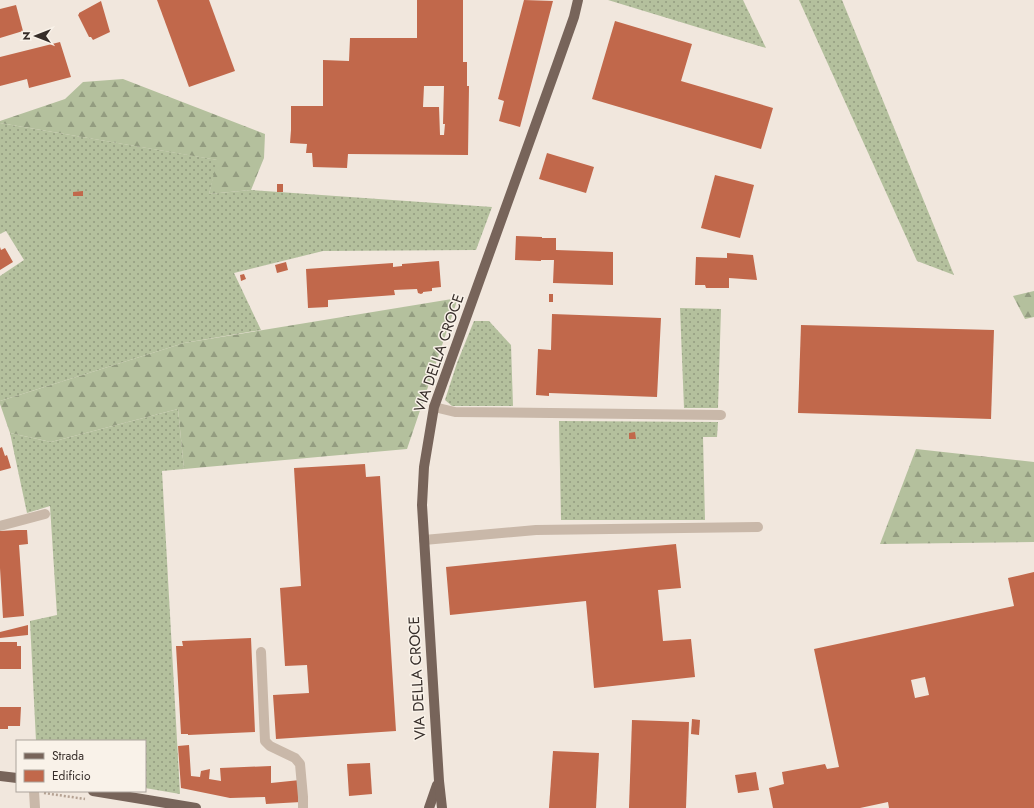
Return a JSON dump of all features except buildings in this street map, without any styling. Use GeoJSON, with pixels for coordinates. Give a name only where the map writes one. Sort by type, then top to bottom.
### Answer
{"type":"FeatureCollection","features":[{"type":"Feature","properties":{"kind":"main road","name":"VIA DELLA CROCE"},"geometry":{"type":"LineString","coordinates":[[442,808],[439,781],[422,505],[424,467],[434,407],[574,17],[578,0]]}},
{"type":"Feature","properties":{"kind":"main road"},"geometry":{"type":"LineString","coordinates":[[0,776],[16,778]]}},
{"type":"Feature","properties":{"kind":"main road","name":"VIA DELLA CROCE"},"geometry":{"type":"LineString","coordinates":[[429,808],[439,781]]}},
{"type":"Feature","properties":{"kind":"main road"},"geometry":{"type":"LineString","coordinates":[[99,792],[196,808]]}},
{"type":"Feature","properties":{"kind":"lane"},"geometry":{"type":"LineString","coordinates":[[434,407],[455,412],[721,415]]}},
{"type":"Feature","properties":{"kind":"lane"},"geometry":{"type":"LineString","coordinates":[[0,526],[45,514]]}},
{"type":"Feature","properties":{"kind":"lane"},"geometry":{"type":"LineString","coordinates":[[424,540],[536,530],[758,527]]}},
{"type":"Feature","properties":{"kind":"lane"},"geometry":{"type":"LineString","coordinates":[[261,652],[265,741],[270,746],[295,758],[300,764],[303,808]]}},
{"type":"Feature","properties":{"kind":"lane"},"geometry":{"type":"LineString","coordinates":[[34,792],[35,808]]}},
{"type":"Feature","properties":{"kind":"green space"},"geometry":{"type":"Polygon","coordinates":[[[608,0],[743,0],[766,48],[608,0]]]}},
{"type":"Feature","properties":{"kind":"green space"},"geometry":{"type":"Polygon","coordinates":[[[799,0],[842,0],[954,275],[917,261],[799,0]]]}},
{"type":"Feature","properties":{"kind":"green space"},"geometry":{"type":"Polygon","coordinates":[[[123,79],[265,134],[264,158],[251,190],[209,194],[217,160],[0,123],[0,121],[65,99],[83,82],[123,79]]]}},
{"type":"Feature","properties":{"kind":"green space"},"geometry":{"type":"Polygon","coordinates":[[[0,123],[218,160],[209,194],[251,190],[492,207],[476,250],[323,251],[234,273],[261,330],[184,343],[0,401],[0,276],[24,260],[6,231],[0,234],[0,123]]]}},
{"type":"Feature","properties":{"kind":"green space"},"geometry":{"type":"Polygon","coordinates":[[[1034,291],[1034,317],[1025,319],[1013,296],[1034,291]]]}},
{"type":"Feature","properties":{"kind":"green space"},"geometry":{"type":"Polygon","coordinates":[[[458,298],[407,449],[184,469],[178,409],[51,442],[10,433],[0,404],[0,401],[184,343],[458,298]]]}},
{"type":"Feature","properties":{"kind":"green space"},"geometry":{"type":"Polygon","coordinates":[[[680,308],[721,309],[718,408],[684,408],[680,308]]]}},
{"type":"Feature","properties":{"kind":"green space"},"geometry":{"type":"Polygon","coordinates":[[[474,321],[489,321],[511,345],[513,406],[452,406],[445,400],[457,363],[474,321]]]}},
{"type":"Feature","properties":{"kind":"green space"},"geometry":{"type":"Polygon","coordinates":[[[178,409],[184,469],[162,471],[180,794],[146,788],[146,740],[36,740],[30,621],[57,615],[50,506],[27,513],[10,433],[51,442],[178,409]]]}},
{"type":"Feature","properties":{"kind":"green space"},"geometry":{"type":"Polygon","coordinates":[[[559,421],[718,422],[717,437],[703,437],[705,520],[561,520],[559,421]]]}},
{"type":"Feature","properties":{"kind":"green space"},"geometry":{"type":"Polygon","coordinates":[[[916,449],[1034,462],[1034,542],[880,544],[916,449]]]}}]}
